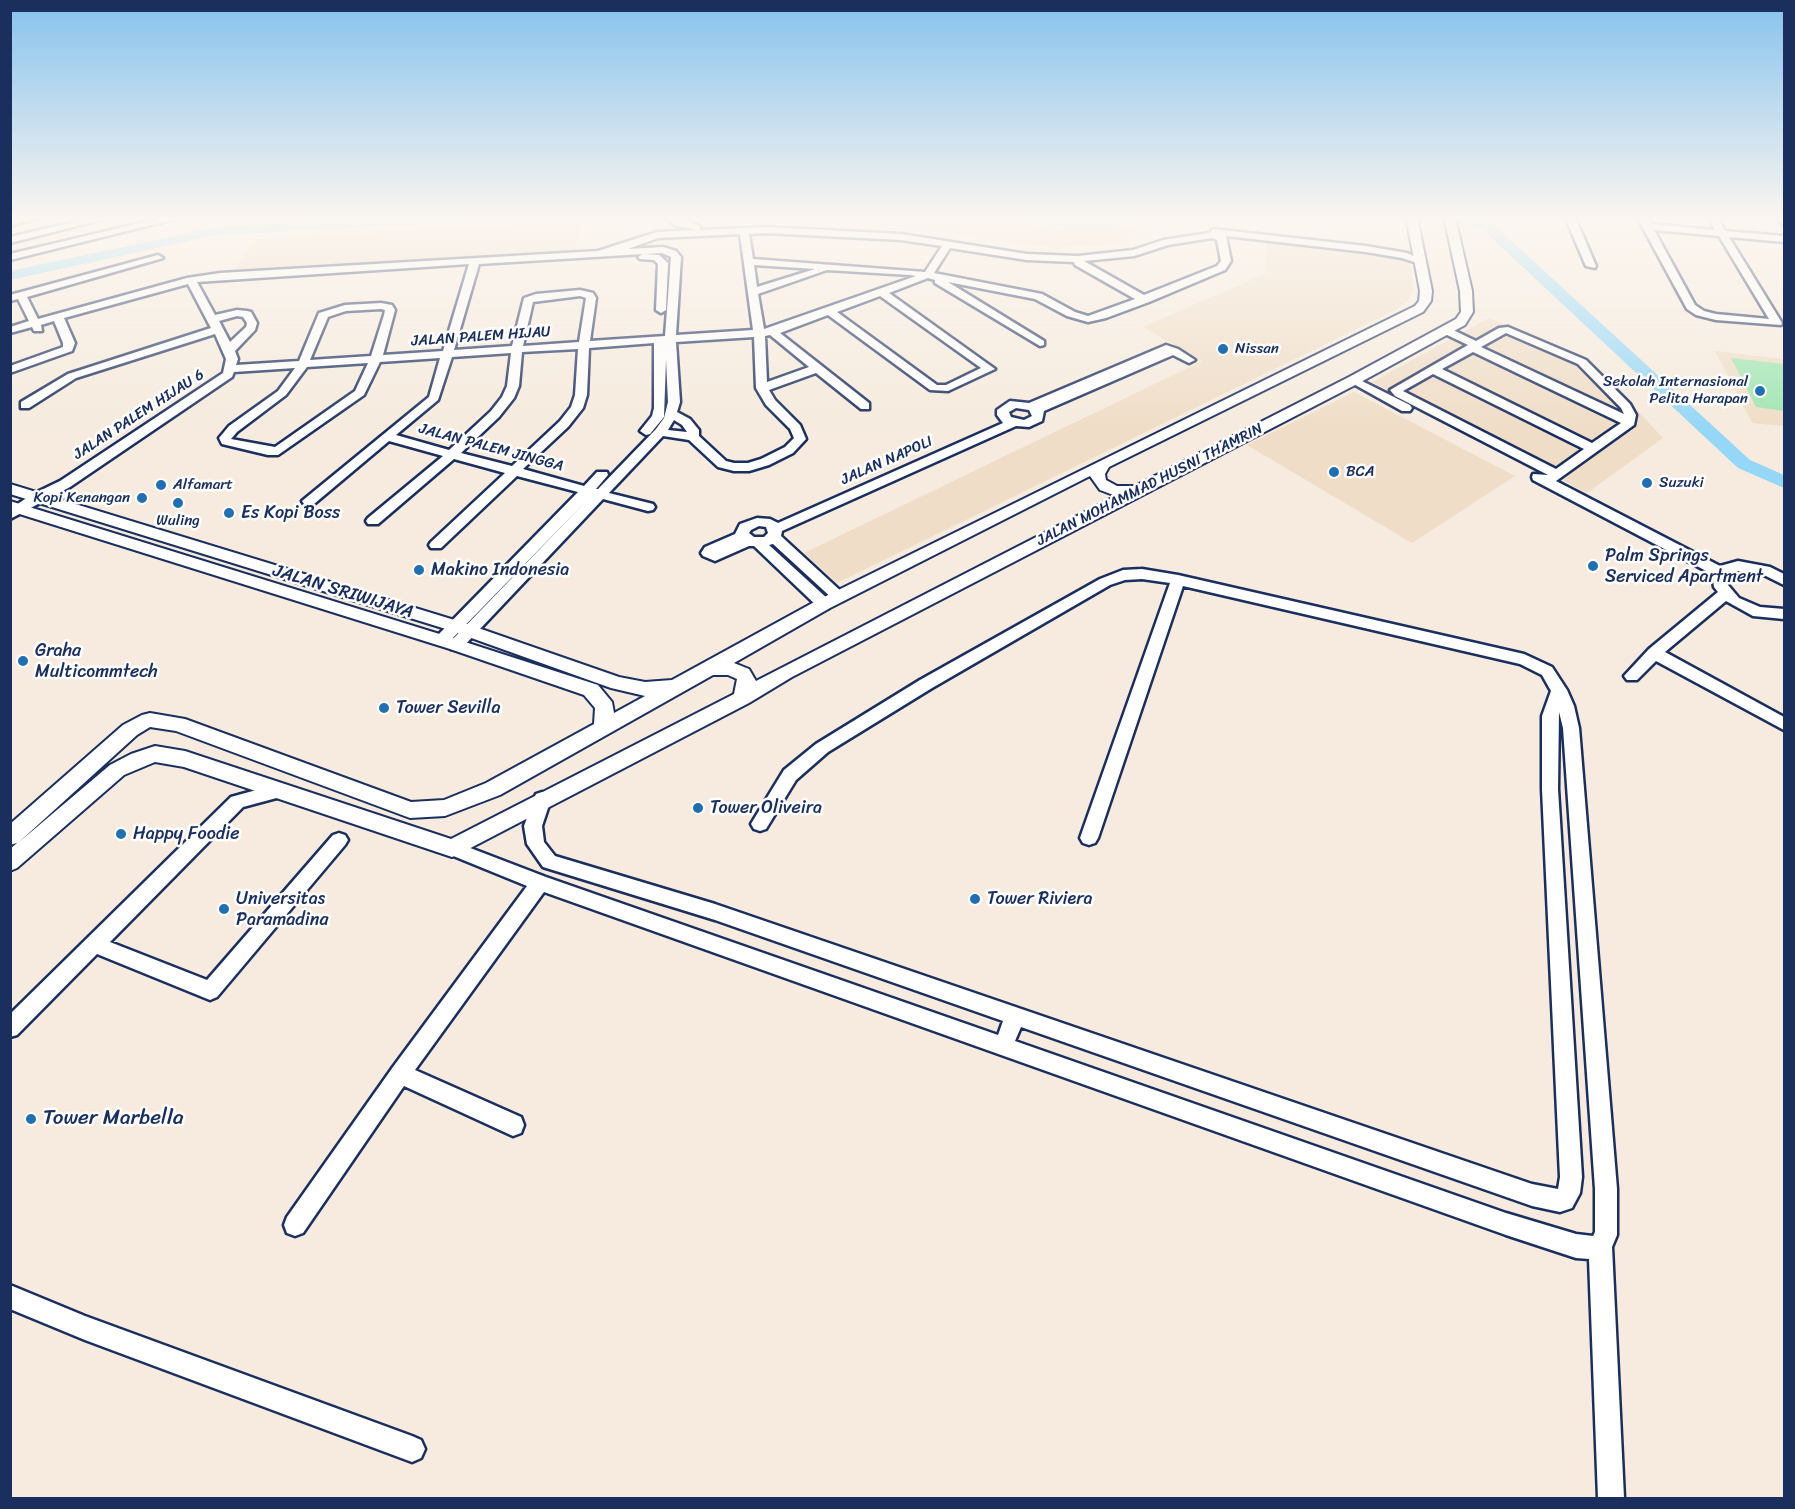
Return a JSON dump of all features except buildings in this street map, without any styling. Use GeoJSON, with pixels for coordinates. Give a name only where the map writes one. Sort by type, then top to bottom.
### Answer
{"type":"FeatureCollection","features":[{"type":"Feature","properties":{"kind":"street"},"geometry":{"type":"LineString","coordinates":[[36,326],[16,296],[48,287]]}},
{"type":"Feature","properties":{"kind":"street"},"geometry":{"type":"LineString","coordinates":[[10,330],[60,320],[177,287]]}},
{"type":"Feature","properties":{"kind":"street"},"geometry":{"type":"LineString","coordinates":[[195,287],[229,350],[232,359],[231,369]]}},
{"type":"Feature","properties":{"kind":"street"},"geometry":{"type":"LineString","coordinates":[[309,501],[434,398],[468,287]]}},
{"type":"Feature","properties":{"kind":"street"},"geometry":{"type":"LineString","coordinates":[[593,492],[660,432],[672,414],[674,396],[665,340],[664,287]]}},
{"type":"Feature","properties":{"kind":"street"},"geometry":{"type":"LineString","coordinates":[[449,642],[593,492],[658,417],[672,287]]}},
{"type":"Feature","properties":{"kind":"street"},"geometry":{"type":"LineString","coordinates":[[660,432],[693,437],[722,464],[734,467],[765,462],[789,450],[800,439],[800,434],[770,402],[762,388],[766,333],[752,287]]}},
{"type":"Feature","properties":{"kind":"street"},"geometry":{"type":"LineString","coordinates":[[753,292],[767,287]]}},
{"type":"Feature","properties":{"kind":"street","name":"JALAN PALEM HIJAU"},"geometry":{"type":"LineString","coordinates":[[231,369],[766,333],[889,287]]}},
{"type":"Feature","properties":{"kind":"street"},"geometry":{"type":"LineString","coordinates":[[957,287],[990,302],[1040,343]]}},
{"type":"Feature","properties":{"kind":"street"},"geometry":{"type":"LineString","coordinates":[[1001,287],[1038,296],[1071,314],[1088,319],[1102,316],[1175,287]]}},
{"type":"Feature","properties":{"kind":"street"},"geometry":{"type":"LineString","coordinates":[[1123,287],[1145,300]]}},
{"type":"Feature","properties":{"kind":"street","name":"JALAN MOHAMMAD HUSNI THAMRIN"},"geometry":{"type":"LineString","coordinates":[[130,730],[147,720],[168,721],[285,762],[410,810],[446,808],[493,789],[832,600],[1060,485],[1376,332],[1419,309],[1425,301],[1425,287]]}},
{"type":"Feature","properties":{"kind":"street","name":"JALAN MOHAMMAD HUSNI THAMRIN"},"geometry":{"type":"LineString","coordinates":[[452,848],[542,799],[742,698],[786,672],[1442,334],[1461,322],[1467,312],[1465,287]]}},
{"type":"Feature","properties":{"kind":"street"},"geometry":{"type":"LineString","coordinates":[[1679,287],[1687,302],[1696,311],[1727,319],[1777,323],[1755,287]]}},
{"type":"Feature","properties":{"kind":"street"},"geometry":{"type":"LineString","coordinates":[[990,302],[1016,290]]}},
{"type":"Feature","properties":{"kind":"street"},"geometry":{"type":"LineString","coordinates":[[829,311],[934,388],[948,387],[989,369],[881,292]]}},
{"type":"Feature","properties":{"kind":"street"},"geometry":{"type":"LineString","coordinates":[[373,521],[451,455],[495,414],[508,398],[513,386],[517,350],[528,300],[536,297],[586,294],[591,298],[584,346],[581,395],[577,408],[564,424],[436,545]]}},
{"type":"Feature","properties":{"kind":"street"},"geometry":{"type":"LineString","coordinates":[[381,306],[390,310],[376,359],[360,393],[278,451],[267,452],[226,441],[225,438],[233,429],[285,389],[303,364],[324,315],[345,308],[381,306]]}},
{"type":"Feature","properties":{"kind":"street"},"geometry":{"type":"LineString","coordinates":[[25,405],[72,376],[215,324],[237,313],[247,314],[252,323],[249,332],[229,350]]}},
{"type":"Feature","properties":{"kind":"street"},"geometry":{"type":"LineString","coordinates":[[10,370],[68,349],[69,344],[60,320]]}},
{"type":"Feature","properties":{"kind":"street"},"geometry":{"type":"LineString","coordinates":[[10,336],[36,326]]}},
{"type":"Feature","properties":{"kind":"street"},"geometry":{"type":"LineString","coordinates":[[1630,422],[1626,407],[1582,362],[1508,330],[1503,330],[1472,347],[1399,388],[1397,392],[1720,572],[1738,566],[1751,567],[1765,570],[1785,580]]}},
{"type":"Feature","properties":{"kind":"street"},"geometry":{"type":"LineString","coordinates":[[766,333],[865,406]]}},
{"type":"Feature","properties":{"kind":"street"},"geometry":{"type":"LineString","coordinates":[[1442,334],[1630,422]]}},
{"type":"Feature","properties":{"kind":"street","name":"JALAN NAPOLI"},"geometry":{"type":"LineString","coordinates":[[1008,420],[1003,412],[1008,406],[1020,404],[1034,408],[1166,348],[1189,360]]}},
{"type":"Feature","properties":{"kind":"street","name":"JALAN PALEM HIJAU 6"},"geometry":{"type":"LineString","coordinates":[[23,510],[222,381],[231,369]]}},
{"type":"Feature","properties":{"kind":"street"},"geometry":{"type":"LineString","coordinates":[[762,388],[815,369]]}},
{"type":"Feature","properties":{"kind":"street"},"geometry":{"type":"LineString","coordinates":[[1433,369],[1594,449]]}},
{"type":"Feature","properties":{"kind":"street"},"geometry":{"type":"LineString","coordinates":[[1354,380],[1552,478]]}},
{"type":"Feature","properties":{"kind":"street","name":"JALAN NAPOLI"},"geometry":{"type":"LineString","coordinates":[[773,530],[752,523],[744,528],[750,540],[773,530],[1008,420],[1025,424],[1034,422],[1038,416],[1034,408]]}},
{"type":"Feature","properties":{"kind":"street"},"geometry":{"type":"LineString","coordinates":[[672,414],[686,422],[693,430],[693,437]]}},
{"type":"Feature","properties":{"kind":"street"},"geometry":{"type":"LineString","coordinates":[[1552,478],[1630,422]]}},
{"type":"Feature","properties":{"kind":"street","name":"JALAN PALEM JINGGA"},"geometry":{"type":"LineString","coordinates":[[388,437],[648,507]]}},
{"type":"Feature","properties":{"kind":"street"},"geometry":{"type":"LineString","coordinates":[[1103,465],[1097,474],[1099,481],[1105,487],[1115,491],[1141,490]]}},
{"type":"Feature","properties":{"kind":"street"},"geometry":{"type":"LineString","coordinates":[[1060,485],[1091,491],[1100,503],[1098,511]]}},
{"type":"Feature","properties":{"kind":"street","name":"JALAN SRIWIJAYA"},"geometry":{"type":"LineString","coordinates":[[10,489],[23,510],[449,642],[591,690],[605,707],[603,729]]}},
{"type":"Feature","properties":{"kind":"street","name":"JALAN SRIWIJAYA"},"geometry":{"type":"LineString","coordinates":[[23,510],[466,624],[617,683],[645,688],[676,687]]}},
{"type":"Feature","properties":{"kind":"street"},"geometry":{"type":"LineString","coordinates":[[773,530],[832,600]]}},
{"type":"Feature","properties":{"kind":"street"},"geometry":{"type":"LineString","coordinates":[[750,540],[832,600]]}},
{"type":"Feature","properties":{"kind":"street"},"geometry":{"type":"LineString","coordinates":[[1720,572],[1718,582],[1734,601],[1758,612],[1784,616]]}},
{"type":"Feature","properties":{"kind":"street"},"geometry":{"type":"LineString","coordinates":[[760,824],[783,785],[808,758],[926,684],[1114,577],[1136,573],[1178,580],[1524,659],[1547,671],[1559,690],[1572,728],[1606,1189],[1606,1235],[1600,1245],[1611,1498]]}},
{"type":"Feature","properties":{"kind":"street"},"geometry":{"type":"LineString","coordinates":[[1089,838],[1178,580]]}},
{"type":"Feature","properties":{"kind":"street"},"geometry":{"type":"LineString","coordinates":[[1632,676],[1654,653],[1726,593]]}},
{"type":"Feature","properties":{"kind":"street"},"geometry":{"type":"LineString","coordinates":[[750,644],[747,657],[756,668],[770,673],[786,672]]}},
{"type":"Feature","properties":{"kind":"street"},"geometry":{"type":"LineString","coordinates":[[1654,653],[1785,724]]}},
{"type":"Feature","properties":{"kind":"street"},"geometry":{"type":"LineString","coordinates":[[708,668],[730,668],[743,674],[747,681],[742,698]]}},
{"type":"Feature","properties":{"kind":"street"},"geometry":{"type":"LineString","coordinates":[[542,799],[533,826],[536,844],[549,862],[715,912],[1532,1195],[1564,1200],[1569,1193],[1571,1177],[1549,728],[1550,716],[1559,690]]}},
{"type":"Feature","properties":{"kind":"street"},"geometry":{"type":"LineString","coordinates":[[10,837],[130,730],[138,759]]}},
{"type":"Feature","properties":{"kind":"street"},"geometry":{"type":"LineString","coordinates":[[10,862],[94,787],[117,770],[138,759],[155,754],[185,759],[452,848],[540,883],[1506,1224],[1576,1245],[1590,1248],[1600,1245]]}},
{"type":"Feature","properties":{"kind":"street"},"geometry":{"type":"LineString","coordinates":[[10,1028],[237,802],[278,791]]}},
{"type":"Feature","properties":{"kind":"street"},"geometry":{"type":"LineString","coordinates":[[94,944],[210,992],[339,840]]}},
{"type":"Feature","properties":{"kind":"street"},"geometry":{"type":"LineString","coordinates":[[295,1225],[400,1074],[540,883]]}},
{"type":"Feature","properties":{"kind":"street"},"geometry":{"type":"LineString","coordinates":[[1003,1047],[1015,1016]]}},
{"type":"Feature","properties":{"kind":"street"},"geometry":{"type":"LineString","coordinates":[[400,1074],[513,1125]]}},
{"type":"Feature","properties":{"kind":"street"},"geometry":{"type":"LineString","coordinates":[[10,1297],[85,1329],[412,1449]]}},
{"type":"Feature","properties":{"kind":"shaded area"},"geometry":{"type":"Polygon","coordinates":[[[1233,287],[1413,287],[1407,302],[1389,313],[837,583],[804,553],[1202,361],[1143,327],[1233,287]]]}},
{"type":"Feature","properties":{"kind":"shaded area"},"geometry":{"type":"Polygon","coordinates":[[[1489,318],[1591,361],[1663,438],[1587,493],[1372,382],[1489,318]]]}},
{"type":"Feature","properties":{"kind":"shaded area","name":"Sekolah Internasional Pelita Harapan"},"geometry":{"type":"Polygon","coordinates":[[[1715,351],[1784,359],[1784,426],[1752,423],[1715,351]]]}},
{"type":"Feature","properties":{"kind":"shaded area"},"geometry":{"type":"Polygon","coordinates":[[[1354,392],[1515,476],[1412,543],[1247,445],[1354,392]]]}},
{"type":"Feature","properties":{"kind":"green space"},"geometry":{"type":"Polygon","coordinates":[[[1731,358],[1784,364],[1784,411],[1756,407],[1731,358]]]}},
{"type":"Feature","properties":{"kind":"waterway"},"geometry":{"type":"LineString","coordinates":[[1553,287],[1744,464],[1784,482]]}},
{"type":"Feature","properties":{"kind":"place","name":"Nissan"},"geometry":{"type":"Point","coordinates":[1223,349]}},
{"type":"Feature","properties":{"kind":"place","name":"Sekolah Internasional Pelita Harapan"},"geometry":{"type":"Point","coordinates":[1760,391]}},
{"type":"Feature","properties":{"kind":"place","name":"BCA"},"geometry":{"type":"Point","coordinates":[1334,472]}},
{"type":"Feature","properties":{"kind":"place","name":"Suzuki"},"geometry":{"type":"Point","coordinates":[1647,483]}},
{"type":"Feature","properties":{"kind":"place","name":"Alfamart"},"geometry":{"type":"Point","coordinates":[161,485]}},
{"type":"Feature","properties":{"kind":"place","name":"Kopi Kenangan"},"geometry":{"type":"Point","coordinates":[142,498]}},
{"type":"Feature","properties":{"kind":"place","name":"Wuling"},"geometry":{"type":"Point","coordinates":[178,503]}},
{"type":"Feature","properties":{"kind":"place","name":"Es Kopi Boss"},"geometry":{"type":"Point","coordinates":[229,513]}},
{"type":"Feature","properties":{"kind":"place","name":"Palm Springs Serviced Apartment"},"geometry":{"type":"Point","coordinates":[1593,566]}},
{"type":"Feature","properties":{"kind":"place","name":"Makino Indonesia"},"geometry":{"type":"Point","coordinates":[419,570]}},
{"type":"Feature","properties":{"kind":"place","name":"Graha Multicommtech"},"geometry":{"type":"Point","coordinates":[23,661]}},
{"type":"Feature","properties":{"kind":"place","name":"Tower Sevilla"},"geometry":{"type":"Point","coordinates":[384,708]}},
{"type":"Feature","properties":{"kind":"place","name":"Tower Oliveira"},"geometry":{"type":"Point","coordinates":[698,808]}},
{"type":"Feature","properties":{"kind":"place","name":"Happy Foodie"},"geometry":{"type":"Point","coordinates":[121,834]}},
{"type":"Feature","properties":{"kind":"place","name":"Tower Riviera"},"geometry":{"type":"Point","coordinates":[975,899]}},
{"type":"Feature","properties":{"kind":"place","name":"Universitas Paramadina"},"geometry":{"type":"Point","coordinates":[224,909]}},
{"type":"Feature","properties":{"kind":"place","name":"Tower Marbella"},"geometry":{"type":"Point","coordinates":[31,1119]}}]}
